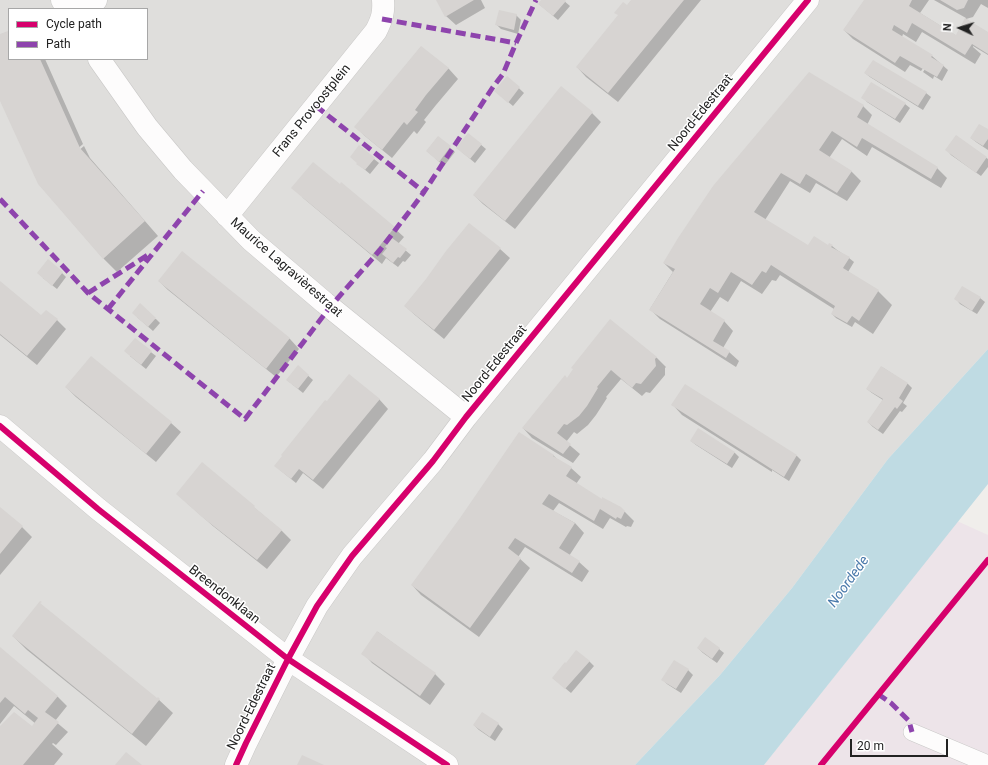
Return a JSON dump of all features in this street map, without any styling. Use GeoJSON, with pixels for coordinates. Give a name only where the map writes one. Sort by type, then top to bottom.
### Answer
{"type":"FeatureCollection","features":[{"type":"Feature","properties":{"kind":"street"},"geometry":{"type":"LineString","coordinates":[[80,8],[96,0]]}},
{"type":"Feature","properties":{"kind":"street","name":"Frans Provoostplein"},"geometry":{"type":"LineString","coordinates":[[228,216],[376,30],[382,19],[384,7],[383,0]]}},
{"type":"Feature","properties":{"kind":"street","name":"Noord-Edestraat"},"geometry":{"type":"LineString","coordinates":[[236,765],[288,659],[317,606],[352,556],[433,461],[466,417],[808,0]]}},
{"type":"Feature","properties":{"kind":"street","name":"Maurice Lagravièrestraat"},"geometry":{"type":"LineString","coordinates":[[100,60],[147,127],[183,170],[251,240],[325,303],[466,417]]}},
{"type":"Feature","properties":{"kind":"street","name":"Breendonklaan"},"geometry":{"type":"LineString","coordinates":[[0,426],[98,509],[288,659],[447,765]]}},
{"type":"Feature","properties":{"kind":"lane"},"geometry":{"type":"LineString","coordinates":[[912,732],[988,764]]}},
{"type":"Feature","properties":{"kind":"shaded area"},"geometry":{"type":"Polygon","coordinates":[[[0,0],[988,0],[988,349],[888,459],[792,588],[720,675],[635,765],[0,765],[0,0]]]}},
{"type":"Feature","properties":{"kind":"shaded area"},"geometry":{"type":"Polygon","coordinates":[[[957,521],[988,535],[988,765],[764,765],[957,521]]]}},
{"type":"Feature","properties":{"kind":"water","name":"Noordede"},"geometry":{"type":"Polygon","coordinates":[[[988,349],[988,484],[764,765],[635,765],[720,675],[792,588],[888,459],[988,349]]]}},
{"type":"Feature","properties":{"kind":"building"},"geometry":{"type":"Polygon","coordinates":[[[436,0],[474,0],[445,17],[436,0]]]}},
{"type":"Feature","properties":{"kind":"building"},"geometry":{"type":"Polygon","coordinates":[[[541,0],[566,1],[553,16],[538,4],[541,0]]]}},
{"type":"Feature","properties":{"kind":"building"},"geometry":{"type":"Polygon","coordinates":[[[631,0],[684,0],[608,93],[576,67],[618,15],[614,13],[623,2],[627,5],[631,0]]]}},
{"type":"Feature","properties":{"kind":"building"},"geometry":{"type":"Polygon","coordinates":[[[864,0],[912,0],[909,6],[956,35],[965,18],[988,32],[988,54],[972,44],[965,55],[912,23],[907,33],[894,25],[892,30],[933,55],[931,57],[944,65],[937,77],[900,56],[895,63],[843,30],[864,0]]]}},
{"type":"Feature","properties":{"kind":"building"},"geometry":{"type":"Polygon","coordinates":[[[940,0],[968,0],[964,8],[957,10],[940,0]]]}},
{"type":"Feature","properties":{"kind":"building"},"geometry":{"type":"Polygon","coordinates":[[[499,10],[517,14],[514,30],[495,25],[499,10]]]}},
{"type":"Feature","properties":{"kind":"building"},"geometry":{"type":"Polygon","coordinates":[[[8,31],[8,60],[40,60],[80,148],[145,221],[103,259],[38,184],[0,101],[0,34],[8,31]]]}},
{"type":"Feature","properties":{"kind":"building"},"geometry":{"type":"Polygon","coordinates":[[[421,46],[449,68],[415,110],[418,112],[407,125],[404,122],[382,150],[354,127],[421,46]]]}},
{"type":"Feature","properties":{"kind":"building"},"geometry":{"type":"Polygon","coordinates":[[[873,60],[927,92],[918,106],[864,73],[873,60]]]}},
{"type":"Feature","properties":{"kind":"building"},"geometry":{"type":"Polygon","coordinates":[[[809,72],[864,105],[857,117],[938,167],[931,179],[862,138],[857,147],[832,131],[819,150],[852,171],[837,193],[806,174],[800,184],[781,173],[754,212],[808,245],[814,236],[828,245],[829,243],[833,245],[831,247],[850,257],[843,268],[879,290],[859,321],[852,316],[847,323],[831,314],[835,306],[771,265],[766,273],[762,271],[752,285],[731,272],[718,293],[710,288],[700,304],[725,320],[713,341],[730,351],[726,358],[649,310],[675,269],[663,263],[678,238],[713,186],[809,72]]]}},
{"type":"Feature","properties":{"kind":"building"},"geometry":{"type":"Polygon","coordinates":[[[507,76],[520,87],[508,103],[494,91],[507,76]]]}},
{"type":"Feature","properties":{"kind":"building"},"geometry":{"type":"Polygon","coordinates":[[[871,82],[906,103],[895,119],[861,98],[871,82]]]}},
{"type":"Feature","properties":{"kind":"building"},"geometry":{"type":"Polygon","coordinates":[[[561,86],[593,112],[505,221],[473,195],[561,86]]]}},
{"type":"Feature","properties":{"kind":"building"},"geometry":{"type":"Polygon","coordinates":[[[979,124],[988,129],[988,139],[983,146],[970,138],[979,124]]]}},
{"type":"Feature","properties":{"kind":"building"},"geometry":{"type":"Polygon","coordinates":[[[468,133],[482,144],[470,159],[456,148],[468,133]]]}},
{"type":"Feature","properties":{"kind":"building"},"geometry":{"type":"Polygon","coordinates":[[[956,135],[987,157],[976,173],[945,150],[956,135]]]}},
{"type":"Feature","properties":{"kind":"building"},"geometry":{"type":"Polygon","coordinates":[[[438,136],[451,146],[439,162],[426,151],[438,136]]]}},
{"type":"Feature","properties":{"kind":"building"},"geometry":{"type":"Polygon","coordinates":[[[359,145],[375,158],[365,170],[356,164],[357,163],[350,157],[359,145]]]}},
{"type":"Feature","properties":{"kind":"building"},"geometry":{"type":"Polygon","coordinates":[[[313,162],[340,184],[341,182],[395,227],[372,255],[291,188],[313,162]]]}},
{"type":"Feature","properties":{"kind":"building"},"geometry":{"type":"Polygon","coordinates":[[[469,223],[501,248],[434,330],[404,306],[469,223]]]}},
{"type":"Feature","properties":{"kind":"building"},"geometry":{"type":"Polygon","coordinates":[[[392,238],[407,249],[400,258],[398,257],[393,263],[382,254],[392,238]]]}},
{"type":"Feature","properties":{"kind":"building"},"geometry":{"type":"Polygon","coordinates":[[[182,251],[290,338],[266,369],[158,281],[182,251]]]}},
{"type":"Feature","properties":{"kind":"building"},"geometry":{"type":"Polygon","coordinates":[[[48,259],[63,272],[52,286],[37,273],[48,259]]]}},
{"type":"Feature","properties":{"kind":"building"},"geometry":{"type":"Polygon","coordinates":[[[0,281],[41,315],[46,310],[58,319],[27,356],[0,334],[0,281]]]}},
{"type":"Feature","properties":{"kind":"building"},"geometry":{"type":"Polygon","coordinates":[[[962,286],[981,297],[972,311],[954,299],[962,286]]]}},
{"type":"Feature","properties":{"kind":"building"},"geometry":{"type":"Polygon","coordinates":[[[140,303],[156,318],[148,327],[132,313],[140,303]]]}},
{"type":"Feature","properties":{"kind":"building"},"geometry":{"type":"Polygon","coordinates":[[[610,319],[657,357],[655,359],[656,366],[641,384],[636,383],[632,388],[611,370],[597,387],[598,388],[587,406],[579,416],[567,425],[564,424],[557,433],[571,444],[563,454],[522,428],[565,375],[567,378],[573,369],[571,368],[610,319]]]}},
{"type":"Feature","properties":{"kind":"building"},"geometry":{"type":"Polygon","coordinates":[[[135,338],[152,351],[141,365],[124,351],[135,338]]]}},
{"type":"Feature","properties":{"kind":"building"},"geometry":{"type":"Polygon","coordinates":[[[91,356],[172,422],[146,454],[65,387],[91,356]]]}},
{"type":"Feature","properties":{"kind":"building"},"geometry":{"type":"Polygon","coordinates":[[[298,365],[309,375],[298,389],[286,380],[298,365]]]}},
{"type":"Feature","properties":{"kind":"building"},"geometry":{"type":"Polygon","coordinates":[[[881,366],[908,383],[899,398],[903,401],[897,409],[895,407],[878,430],[867,422],[883,399],[866,389],[881,366]]]}},
{"type":"Feature","properties":{"kind":"building"},"geometry":{"type":"Polygon","coordinates":[[[349,374],[380,399],[313,480],[299,469],[291,479],[274,466],[325,400],[327,401],[349,374]]]}},
{"type":"Feature","properties":{"kind":"building"},"geometry":{"type":"Polygon","coordinates":[[[685,384],[797,455],[784,477],[671,405],[685,384]]]}},
{"type":"Feature","properties":{"kind":"building"},"geometry":{"type":"Polygon","coordinates":[[[698,428],[735,452],[727,464],[690,441],[698,428]]]}},
{"type":"Feature","properties":{"kind":"building"},"geometry":{"type":"Polygon","coordinates":[[[519,432],[554,455],[553,456],[572,467],[566,476],[602,499],[602,497],[621,507],[625,511],[621,519],[617,517],[616,519],[600,509],[594,521],[549,494],[542,504],[575,523],[559,548],[580,561],[572,573],[515,538],[508,548],[521,558],[470,628],[411,585],[460,518],[519,432]]]}},
{"type":"Feature","properties":{"kind":"building"},"geometry":{"type":"Polygon","coordinates":[[[202,462],[282,530],[257,560],[202,517],[176,494],[202,462]]]}},
{"type":"Feature","properties":{"kind":"building"},"geometry":{"type":"Polygon","coordinates":[[[0,507],[23,526],[0,554],[0,507]]]}},
{"type":"Feature","properties":{"kind":"building"},"geometry":{"type":"Polygon","coordinates":[[[40,601],[42,602],[40,603],[160,699],[132,734],[12,636],[40,601]]]}},
{"type":"Feature","properties":{"kind":"building"},"geometry":{"type":"Polygon","coordinates":[[[377,631],[436,673],[420,696],[361,654],[377,631]]]}},
{"type":"Feature","properties":{"kind":"building"},"geometry":{"type":"Polygon","coordinates":[[[705,637],[720,648],[712,659],[697,648],[705,637]]]}},
{"type":"Feature","properties":{"kind":"building"},"geometry":{"type":"Polygon","coordinates":[[[0,647],[58,696],[45,712],[59,722],[23,765],[0,765],[0,726],[14,712],[32,726],[38,718],[28,710],[25,714],[5,697],[0,703],[0,647]]]}},
{"type":"Feature","properties":{"kind":"building"},"geometry":{"type":"Polygon","coordinates":[[[576,650],[590,661],[565,689],[552,678],[576,650]]]}},
{"type":"Feature","properties":{"kind":"building"},"geometry":{"type":"Polygon","coordinates":[[[674,660],[689,669],[676,689],[661,680],[674,660]]]}},
{"type":"Feature","properties":{"kind":"building"},"geometry":{"type":"Polygon","coordinates":[[[482,712],[499,723],[490,737],[473,725],[482,712]]]}},
{"type":"Feature","properties":{"kind":"building"},"geometry":{"type":"Polygon","coordinates":[[[126,752],[142,765],[115,765],[126,752]]]}},
{"type":"Feature","properties":{"kind":"building"},"geometry":{"type":"Polygon","coordinates":[[[302,755],[324,765],[297,765],[302,755]]]}},
{"type":"Feature","properties":{"kind":"marked path"},"geometry":{"type":"LineString","coordinates":[[0,199],[88,293],[245,419],[330,307],[380,250],[424,192],[503,74],[536,0]]}},
{"type":"Feature","properties":{"kind":"marked path"},"geometry":{"type":"LineString","coordinates":[[382,19],[516,43]]}},
{"type":"Feature","properties":{"kind":"marked path"},"geometry":{"type":"LineString","coordinates":[[316,106],[424,192]]}},
{"type":"Feature","properties":{"kind":"marked path"},"geometry":{"type":"LineString","coordinates":[[108,309],[203,191]]}},
{"type":"Feature","properties":{"kind":"marked path"},"geometry":{"type":"LineString","coordinates":[[88,293],[151,253]]}},
{"type":"Feature","properties":{"kind":"marked path"},"geometry":{"type":"LineString","coordinates":[[878,694],[891,703],[909,721],[912,732]]}},
{"type":"Feature","properties":{"kind":"cycle path"},"geometry":{"type":"LineString","coordinates":[[236,765],[288,659],[317,606],[352,556],[433,461],[466,417],[808,0]]}},
{"type":"Feature","properties":{"kind":"cycle path"},"geometry":{"type":"LineString","coordinates":[[0,426],[98,509],[288,659],[447,765]]}},
{"type":"Feature","properties":{"kind":"cycle path"},"geometry":{"type":"LineString","coordinates":[[821,765],[988,560]]}}]}
